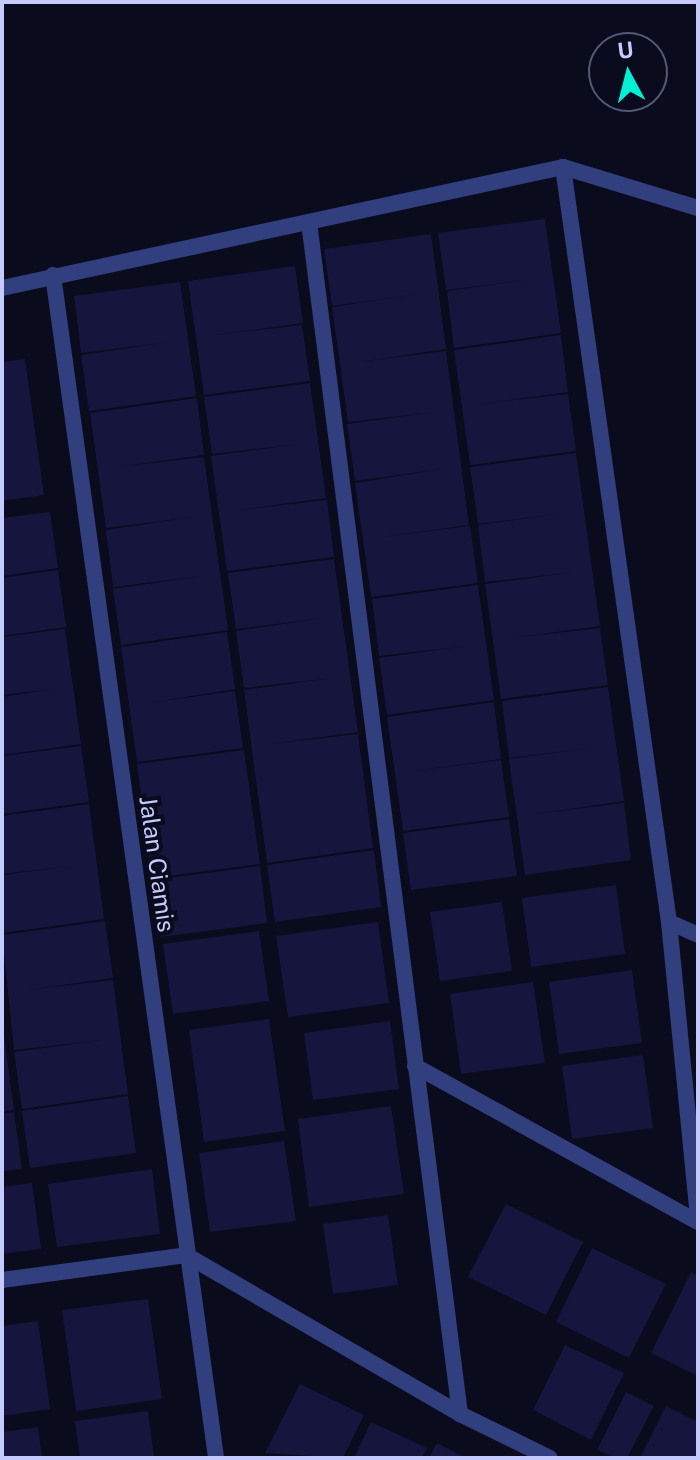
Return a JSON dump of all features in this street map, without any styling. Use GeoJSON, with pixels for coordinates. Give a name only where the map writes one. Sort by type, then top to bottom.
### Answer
{"type":"FeatureCollection","features":[{"type":"Feature","properties":{"kind":"street"},"geometry":{"type":"LineString","coordinates":[[2,288],[563,167],[698,208]]}},
{"type":"Feature","properties":{"kind":"street"},"geometry":{"type":"LineString","coordinates":[[563,167],[669,922],[698,1216]]}},
{"type":"Feature","properties":{"kind":"street"},"geometry":{"type":"LineString","coordinates":[[309,222],[460,1414]]}},
{"type":"Feature","properties":{"kind":"street","name":"Jalan Ciamis"},"geometry":{"type":"LineString","coordinates":[[53,275],[216,1458]]}},
{"type":"Feature","properties":{"kind":"street"},"geometry":{"type":"LineString","coordinates":[[669,922],[698,935]]}},
{"type":"Feature","properties":{"kind":"street"},"geometry":{"type":"LineString","coordinates":[[415,1066],[698,1222]]}},
{"type":"Feature","properties":{"kind":"street"},"geometry":{"type":"LineString","coordinates":[[2,1280],[186,1255],[460,1414],[550,1458]]}},
{"type":"Feature","properties":{"kind":"building"},"geometry":{"type":"Polygon","coordinates":[[[545,219],[561,333],[454,348],[447,291],[534,279],[446,290],[438,233],[545,219]]]}},
{"type":"Feature","properties":{"kind":"building"},"geometry":{"type":"Polygon","coordinates":[[[431,234],[446,349],[359,362],[446,351],[469,525],[382,537],[470,526],[478,583],[371,597],[355,483],[442,469],[355,481],[347,424],[435,412],[348,422],[332,307],[419,294],[332,306],[324,249],[431,234]]]}},
{"type":"Feature","properties":{"kind":"building"},"geometry":{"type":"Polygon","coordinates":[[[295,266],[303,323],[215,335],[302,325],[310,381],[204,395],[188,281],[295,266]]]}},
{"type":"Feature","properties":{"kind":"building"},"geometry":{"type":"Polygon","coordinates":[[[180,282],[196,396],[89,411],[81,355],[170,342],[81,353],[74,296],[180,282]]]}},
{"type":"Feature","properties":{"kind":"building"},"geometry":{"type":"Polygon","coordinates":[[[561,335],[568,392],[480,404],[568,394],[576,451],[470,465],[454,350],[561,335]]]}},
{"type":"Feature","properties":{"kind":"building"},"geometry":{"type":"Polygon","coordinates":[[[25,359],[44,495],[2,501],[2,362],[25,359]]]}},
{"type":"Feature","properties":{"kind":"building"},"geometry":{"type":"Polygon","coordinates":[[[310,383],[326,498],[238,510],[327,500],[334,557],[227,571],[211,456],[299,444],[212,454],[204,397],[310,383]]]}},
{"type":"Feature","properties":{"kind":"building"},"geometry":{"type":"Polygon","coordinates":[[[197,398],[204,455],[116,467],[204,457],[228,630],[121,645],[113,589],[201,576],[113,587],[106,530],[193,517],[106,528],[90,413],[197,398]]]}},
{"type":"Feature","properties":{"kind":"building"},"geometry":{"type":"Polygon","coordinates":[[[576,453],[600,626],[512,638],[600,628],[608,685],[501,699],[485,584],[574,572],[485,582],[478,525],[566,513],[478,524],[470,467],[576,453]]]}},
{"type":"Feature","properties":{"kind":"building"},"geometry":{"type":"Polygon","coordinates":[[[50,512],[58,568],[2,576],[2,518],[50,512]]]}},
{"type":"Feature","properties":{"kind":"building"},"geometry":{"type":"Polygon","coordinates":[[[334,559],[358,732],[270,744],[358,734],[373,848],[267,863],[244,690],[332,678],[244,688],[236,631],[323,618],[236,629],[228,573],[334,559]]]}},
{"type":"Feature","properties":{"kind":"building"},"geometry":{"type":"Polygon","coordinates":[[[58,570],[66,627],[2,636],[2,578],[58,570]]]}},
{"type":"Feature","properties":{"kind":"building"},"geometry":{"type":"Polygon","coordinates":[[[478,585],[494,700],[387,715],[379,658],[467,646],[379,656],[372,599],[478,585]]]}},
{"type":"Feature","properties":{"kind":"building"},"geometry":{"type":"Polygon","coordinates":[[[65,629],[81,744],[2,755],[2,697],[54,689],[2,695],[2,637],[65,629]]]}},
{"type":"Feature","properties":{"kind":"building"},"geometry":{"type":"Polygon","coordinates":[[[227,632],[235,689],[148,703],[235,691],[243,748],[137,762],[121,647],[227,632]]]}},
{"type":"Feature","properties":{"kind":"building"},"geometry":{"type":"Polygon","coordinates":[[[608,687],[624,801],[536,814],[624,803],[631,860],[525,875],[509,759],[597,747],[509,758],[502,701],[608,687]]]}},
{"type":"Feature","properties":{"kind":"building"},"geometry":{"type":"Polygon","coordinates":[[[494,702],[501,759],[414,771],[501,760],[509,817],[403,831],[387,717],[494,702]]]}},
{"type":"Feature","properties":{"kind":"building"},"geometry":{"type":"Polygon","coordinates":[[[81,746],[89,802],[2,814],[2,756],[81,746]]]}},
{"type":"Feature","properties":{"kind":"building"},"geometry":{"type":"Polygon","coordinates":[[[244,750],[260,864],[152,878],[137,764],[244,750]]]}},
{"type":"Feature","properties":{"kind":"building"},"geometry":{"type":"Polygon","coordinates":[[[89,804],[104,919],[2,933],[2,875],[79,865],[2,874],[2,816],[89,804]]]}},
{"type":"Feature","properties":{"kind":"building"},"geometry":{"type":"Polygon","coordinates":[[[509,819],[517,876],[411,890],[403,833],[509,819]]]}},
{"type":"Feature","properties":{"kind":"building"},"geometry":{"type":"Polygon","coordinates":[[[374,850],[381,907],[275,922],[267,865],[374,850]]]}},
{"type":"Feature","properties":{"kind":"building"},"geometry":{"type":"Polygon","coordinates":[[[260,866],[267,923],[161,937],[153,880],[260,866]]]}},
{"type":"Feature","properties":{"kind":"building"},"geometry":{"type":"Polygon","coordinates":[[[616,885],[625,954],[531,967],[522,898],[616,885]]]}},
{"type":"Feature","properties":{"kind":"building"},"geometry":{"type":"Polygon","coordinates":[[[502,902],[512,971],[440,981],[430,912],[502,902]]]}},
{"type":"Feature","properties":{"kind":"building"},"geometry":{"type":"Polygon","coordinates":[[[105,921],[113,978],[26,990],[113,980],[128,1094],[22,1109],[14,1052],[102,1040],[14,1050],[2,935],[105,921]]]}},
{"type":"Feature","properties":{"kind":"building"},"geometry":{"type":"Polygon","coordinates":[[[378,922],[389,1003],[288,1017],[276,936],[378,922]]]}},
{"type":"Feature","properties":{"kind":"building"},"geometry":{"type":"Polygon","coordinates":[[[259,931],[269,1001],[173,1014],[163,944],[259,931]]]}},
{"type":"Feature","properties":{"kind":"building"},"geometry":{"type":"Polygon","coordinates":[[[632,970],[642,1043],[559,1054],[549,982],[632,970]]]}},
{"type":"Feature","properties":{"kind":"building"},"geometry":{"type":"Polygon","coordinates":[[[533,982],[545,1063],[461,1074],[450,994],[533,982]]]}},
{"type":"Feature","properties":{"kind":"building"},"geometry":{"type":"Polygon","coordinates":[[[269,1019],[285,1131],[204,1142],[189,1030],[269,1019]]]}},
{"type":"Feature","properties":{"kind":"building"},"geometry":{"type":"Polygon","coordinates":[[[390,1021],[399,1089],[313,1100],[304,1033],[390,1021]]]}},
{"type":"Feature","properties":{"kind":"building"},"geometry":{"type":"Polygon","coordinates":[[[2,1036],[14,1110],[2,1112],[2,1036]]]}},
{"type":"Feature","properties":{"kind":"building"},"geometry":{"type":"Polygon","coordinates":[[[643,1055],[653,1128],[572,1139],[562,1066],[643,1055]]]}},
{"type":"Feature","properties":{"kind":"building"},"geometry":{"type":"Polygon","coordinates":[[[128,1096],[136,1153],[30,1168],[22,1111],[128,1096]]]}},
{"type":"Feature","properties":{"kind":"building"},"geometry":{"type":"Polygon","coordinates":[[[391,1106],[404,1194],[309,1207],[298,1119],[391,1106]]]}},
{"type":"Feature","properties":{"kind":"building"},"geometry":{"type":"Polygon","coordinates":[[[14,1112],[22,1169],[2,1171],[2,1114],[14,1112]]]}},
{"type":"Feature","properties":{"kind":"building"},"geometry":{"type":"Polygon","coordinates":[[[284,1141],[296,1221],[210,1232],[199,1153],[284,1141]]]}},
{"type":"Feature","properties":{"kind":"building"},"geometry":{"type":"Polygon","coordinates":[[[152,1169],[160,1234],[57,1247],[48,1184],[152,1169]]]}},
{"type":"Feature","properties":{"kind":"building"},"geometry":{"type":"Polygon","coordinates":[[[32,1183],[41,1249],[2,1254],[2,1187],[32,1183]]]}},
{"type":"Feature","properties":{"kind":"building"},"geometry":{"type":"Polygon","coordinates":[[[506,1204],[583,1242],[546,1315],[468,1277],[506,1204]]]}},
{"type":"Feature","properties":{"kind":"building"},"geometry":{"type":"Polygon","coordinates":[[[388,1215],[398,1285],[333,1294],[323,1224],[388,1215]]]}},
{"type":"Feature","properties":{"kind":"building"},"geometry":{"type":"Polygon","coordinates":[[[592,1248],[666,1284],[629,1358],[556,1322],[592,1248]]]}},
{"type":"Feature","properties":{"kind":"building"},"geometry":{"type":"Polygon","coordinates":[[[691,1272],[698,1276],[698,1376],[651,1353],[691,1272]]]}},
{"type":"Feature","properties":{"kind":"building"},"geometry":{"type":"Polygon","coordinates":[[[148,1299],[162,1399],[76,1411],[62,1310],[148,1299]]]}},
{"type":"Feature","properties":{"kind":"building"},"geometry":{"type":"Polygon","coordinates":[[[38,1321],[50,1409],[2,1416],[2,1326],[38,1321]]]}},
{"type":"Feature","properties":{"kind":"building"},"geometry":{"type":"Polygon","coordinates":[[[565,1345],[624,1373],[591,1440],[533,1410],[565,1345]]]}},
{"type":"Feature","properties":{"kind":"building"},"geometry":{"type":"Polygon","coordinates":[[[300,1384],[364,1415],[343,1458],[265,1453],[300,1384]]]}},
{"type":"Feature","properties":{"kind":"building"},"geometry":{"type":"Polygon","coordinates":[[[626,1392],[654,1406],[627,1458],[615,1458],[597,1450],[626,1392]]]}},
{"type":"Feature","properties":{"kind":"building"},"geometry":{"type":"Polygon","coordinates":[[[666,1406],[698,1422],[698,1458],[640,1458],[666,1406]]]}},
{"type":"Feature","properties":{"kind":"building"},"geometry":{"type":"Polygon","coordinates":[[[148,1411],[154,1458],[80,1458],[75,1421],[148,1411]]]}},
{"type":"Feature","properties":{"kind":"building"},"geometry":{"type":"Polygon","coordinates":[[[371,1422],[427,1448],[422,1458],[354,1458],[371,1422]]]}},
{"type":"Feature","properties":{"kind":"building"},"geometry":{"type":"Polygon","coordinates":[[[38,1427],[42,1458],[2,1458],[2,1432],[38,1427]]]}},
{"type":"Feature","properties":{"kind":"building"},"geometry":{"type":"Polygon","coordinates":[[[437,1443],[466,1458],[429,1458],[437,1443]]]}}]}
